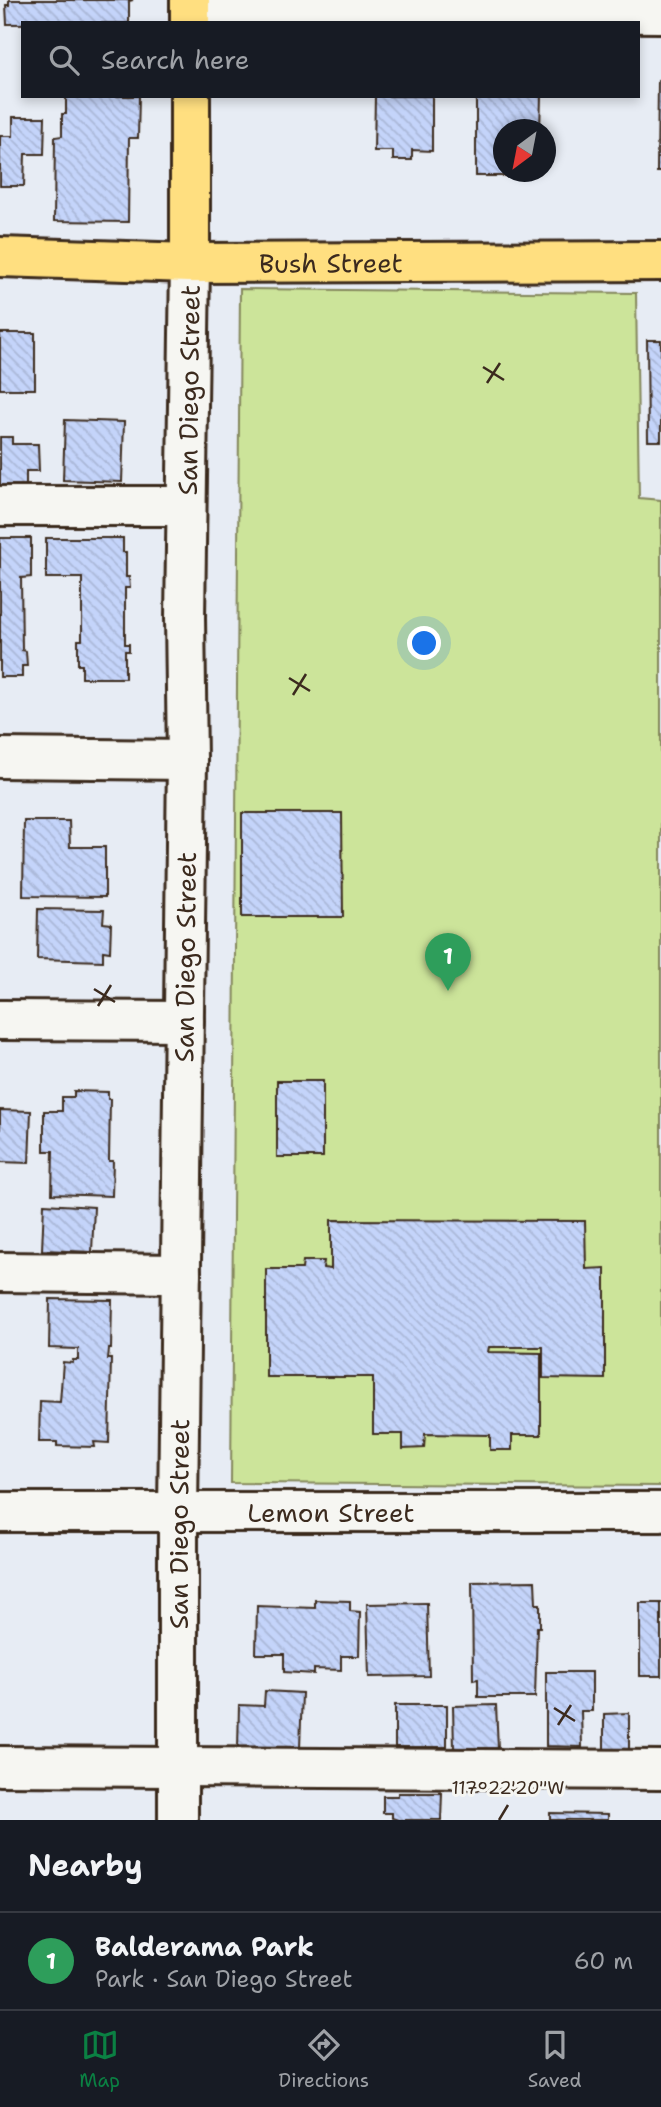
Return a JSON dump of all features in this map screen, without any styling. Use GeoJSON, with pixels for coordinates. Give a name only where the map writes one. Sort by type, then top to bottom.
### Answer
{"type":"FeatureCollection","features":[{"type":"Feature","properties":{"kind":"main road","name":"San Diego Street"},"geometry":{"type":"LineString","coordinates":[[190,98],[190,263]]}},
{"type":"Feature","properties":{"kind":"main road","name":"Bush Street"},"geometry":{"type":"LineString","coordinates":[[0,257],[190,263],[661,261]]}},
{"type":"Feature","properties":{"kind":"street"},"geometry":{"type":"LineString","coordinates":[[190,11],[661,13]]}},
{"type":"Feature","properties":{"kind":"street","name":"San Diego Street"},"geometry":{"type":"LineString","coordinates":[[178,1820],[178,1511],[190,263]]}},
{"type":"Feature","properties":{"kind":"street"},"geometry":{"type":"LineString","coordinates":[[0,506],[186,506]]}},
{"type":"Feature","properties":{"kind":"street"},"geometry":{"type":"LineString","coordinates":[[0,758],[187,760]]}},
{"type":"Feature","properties":{"kind":"street"},"geometry":{"type":"LineString","coordinates":[[0,1020],[184,1021]]}},
{"type":"Feature","properties":{"kind":"street"},"geometry":{"type":"LineString","coordinates":[[0,1272],[181,1274]]}},
{"type":"Feature","properties":{"kind":"street","name":"Lemon Street"},"geometry":{"type":"LineString","coordinates":[[0,1512],[661,1512]]}},
{"type":"Feature","properties":{"kind":"street"},"geometry":{"type":"LineString","coordinates":[[0,1766],[661,1770]]}},
{"type":"Feature","properties":{"kind":"green space"},"geometry":{"type":"Polygon","coordinates":[[[240,289],[636,293],[639,498],[661,500],[661,1486],[231,1483],[240,289]]]}},
{"type":"Feature","properties":{"kind":"building"},"geometry":{"type":"Polygon","coordinates":[[[9,0],[133,0],[129,1],[129,21],[21,21],[21,24],[7,24],[6,5],[9,5],[9,0]]]}},
{"type":"Feature","properties":{"kind":"building"},"geometry":{"type":"Polygon","coordinates":[[[661,80],[661,172],[657,172],[658,81],[661,80]]]}},
{"type":"Feature","properties":{"kind":"building"},"geometry":{"type":"Polygon","coordinates":[[[66,98],[139,98],[138,138],[129,138],[128,222],[54,221],[55,137],[62,136],[62,114],[66,114],[66,98]]]}},
{"type":"Feature","properties":{"kind":"building"},"geometry":{"type":"Polygon","coordinates":[[[375,98],[432,98],[432,151],[412,150],[412,160],[393,160],[393,151],[374,151],[375,98]]]}},
{"type":"Feature","properties":{"kind":"building"},"geometry":{"type":"Polygon","coordinates":[[[476,98],[541,98],[540,119],[493,119],[493,176],[476,176],[476,98]]]}},
{"type":"Feature","properties":{"kind":"building"},"geometry":{"type":"Polygon","coordinates":[[[13,117],[45,117],[44,154],[25,154],[24,186],[0,186],[0,136],[13,136],[13,117]]]}},
{"type":"Feature","properties":{"kind":"building"},"geometry":{"type":"Polygon","coordinates":[[[0,333],[35,333],[35,389],[0,389],[0,333]]]}},
{"type":"Feature","properties":{"kind":"building"},"geometry":{"type":"Polygon","coordinates":[[[647,340],[661,340],[661,441],[648,441],[647,340]]]}},
{"type":"Feature","properties":{"kind":"building"},"geometry":{"type":"Polygon","coordinates":[[[65,420],[124,422],[122,482],[63,480],[65,420]]]}},
{"type":"Feature","properties":{"kind":"building"},"geometry":{"type":"Polygon","coordinates":[[[0,437],[12,437],[12,444],[38,444],[39,471],[26,471],[26,485],[0,485],[0,437]]]}},
{"type":"Feature","properties":{"kind":"building"},"geometry":{"type":"Polygon","coordinates":[[[0,538],[31,538],[31,577],[21,578],[22,650],[26,651],[27,666],[22,666],[22,677],[0,677],[0,538]]]}},
{"type":"Feature","properties":{"kind":"building"},"geometry":{"type":"Polygon","coordinates":[[[46,538],[123,538],[126,577],[129,577],[130,588],[125,588],[125,644],[129,644],[129,651],[125,651],[125,678],[82,678],[82,665],[78,665],[78,640],[82,640],[82,578],[46,578],[46,538]]]}},
{"type":"Feature","properties":{"kind":"building"},"geometry":{"type":"Polygon","coordinates":[[[242,813],[342,813],[343,917],[242,917],[242,813]]]}},
{"type":"Feature","properties":{"kind":"building"},"geometry":{"type":"Polygon","coordinates":[[[24,821],[69,821],[70,847],[105,847],[105,897],[23,896],[24,821]]]}},
{"type":"Feature","properties":{"kind":"building"},"geometry":{"type":"Polygon","coordinates":[[[38,909],[104,910],[103,923],[111,924],[110,952],[103,951],[103,961],[37,959],[38,909]]]}},
{"type":"Feature","properties":{"kind":"building"},"geometry":{"type":"Polygon","coordinates":[[[277,1081],[323,1081],[323,1157],[277,1157],[277,1081]]]}},
{"type":"Feature","properties":{"kind":"building"},"geometry":{"type":"Polygon","coordinates":[[[74,1091],[108,1092],[109,1161],[113,1161],[112,1196],[52,1194],[53,1151],[44,1151],[44,1111],[62,1111],[62,1097],[74,1097],[74,1091]]]}},
{"type":"Feature","properties":{"kind":"building"},"geometry":{"type":"Polygon","coordinates":[[[0,1110],[31,1111],[29,1163],[0,1162],[0,1110]]]}},
{"type":"Feature","properties":{"kind":"building"},"geometry":{"type":"Polygon","coordinates":[[[44,1204],[94,1207],[92,1252],[42,1250],[44,1204]]]}},
{"type":"Feature","properties":{"kind":"building"},"geometry":{"type":"Polygon","coordinates":[[[331,1220],[585,1221],[586,1269],[605,1268],[605,1379],[543,1378],[543,1347],[489,1347],[488,1352],[541,1353],[541,1435],[512,1435],[512,1450],[490,1450],[490,1435],[425,1434],[424,1448],[403,1449],[403,1434],[373,1434],[373,1377],[266,1377],[266,1269],[302,1269],[303,1261],[324,1261],[323,1268],[331,1269],[331,1220]]]}},
{"type":"Feature","properties":{"kind":"building"},"geometry":{"type":"Polygon","coordinates":[[[50,1299],[112,1300],[111,1349],[108,1359],[111,1359],[109,1443],[94,1442],[95,1447],[57,1446],[57,1442],[39,1442],[40,1401],[60,1402],[63,1362],[73,1363],[73,1360],[78,1360],[78,1349],[49,1348],[50,1299]]]}},
{"type":"Feature","properties":{"kind":"building"},"geometry":{"type":"Polygon","coordinates":[[[535,1581],[536,1604],[540,1604],[540,1627],[537,1627],[535,1697],[478,1697],[478,1679],[473,1680],[472,1582],[535,1581]]]}},
{"type":"Feature","properties":{"kind":"building"},"geometry":{"type":"Polygon","coordinates":[[[315,1600],[350,1601],[350,1611],[360,1612],[359,1656],[341,1656],[341,1670],[314,1669],[314,1674],[284,1672],[284,1654],[256,1654],[257,1606],[315,1608],[315,1600]]]}},
{"type":"Feature","properties":{"kind":"building"},"geometry":{"type":"Polygon","coordinates":[[[427,1603],[429,1676],[369,1677],[367,1604],[427,1603]]]}},
{"type":"Feature","properties":{"kind":"building"},"geometry":{"type":"Polygon","coordinates":[[[640,1603],[661,1603],[661,1676],[640,1676],[640,1603]]]}},
{"type":"Feature","properties":{"kind":"building"},"geometry":{"type":"Polygon","coordinates":[[[546,1672],[592,1672],[592,1711],[581,1711],[582,1747],[546,1746],[546,1672]]]}},
{"type":"Feature","properties":{"kind":"building"},"geometry":{"type":"Polygon","coordinates":[[[265,1691],[302,1693],[300,1748],[238,1748],[239,1705],[264,1706],[265,1691]]]}},
{"type":"Feature","properties":{"kind":"building"},"geometry":{"type":"Polygon","coordinates":[[[395,1705],[447,1705],[447,1747],[395,1747],[395,1705]]]}},
{"type":"Feature","properties":{"kind":"building"},"geometry":{"type":"Polygon","coordinates":[[[496,1705],[498,1748],[454,1749],[453,1706],[496,1705]]]}},
{"type":"Feature","properties":{"kind":"building"},"geometry":{"type":"Polygon","coordinates":[[[629,1713],[629,1751],[604,1750],[604,1714],[629,1713]]]}},
{"type":"Feature","properties":{"kind":"building"},"geometry":{"type":"Polygon","coordinates":[[[398,1793],[442,1793],[441,1820],[398,1820],[392,1818],[392,1813],[383,1813],[383,1796],[398,1796],[398,1793]]]}},
{"type":"Feature","properties":{"kind":"building"},"geometry":{"type":"Polygon","coordinates":[[[550,1813],[608,1814],[608,1820],[550,1820],[550,1813]]]}},
{"type":"Feature","properties":{"kind":"place","name":"Balderama Park"},"geometry":{"type":"Point","coordinates":[448,991]}}]}
